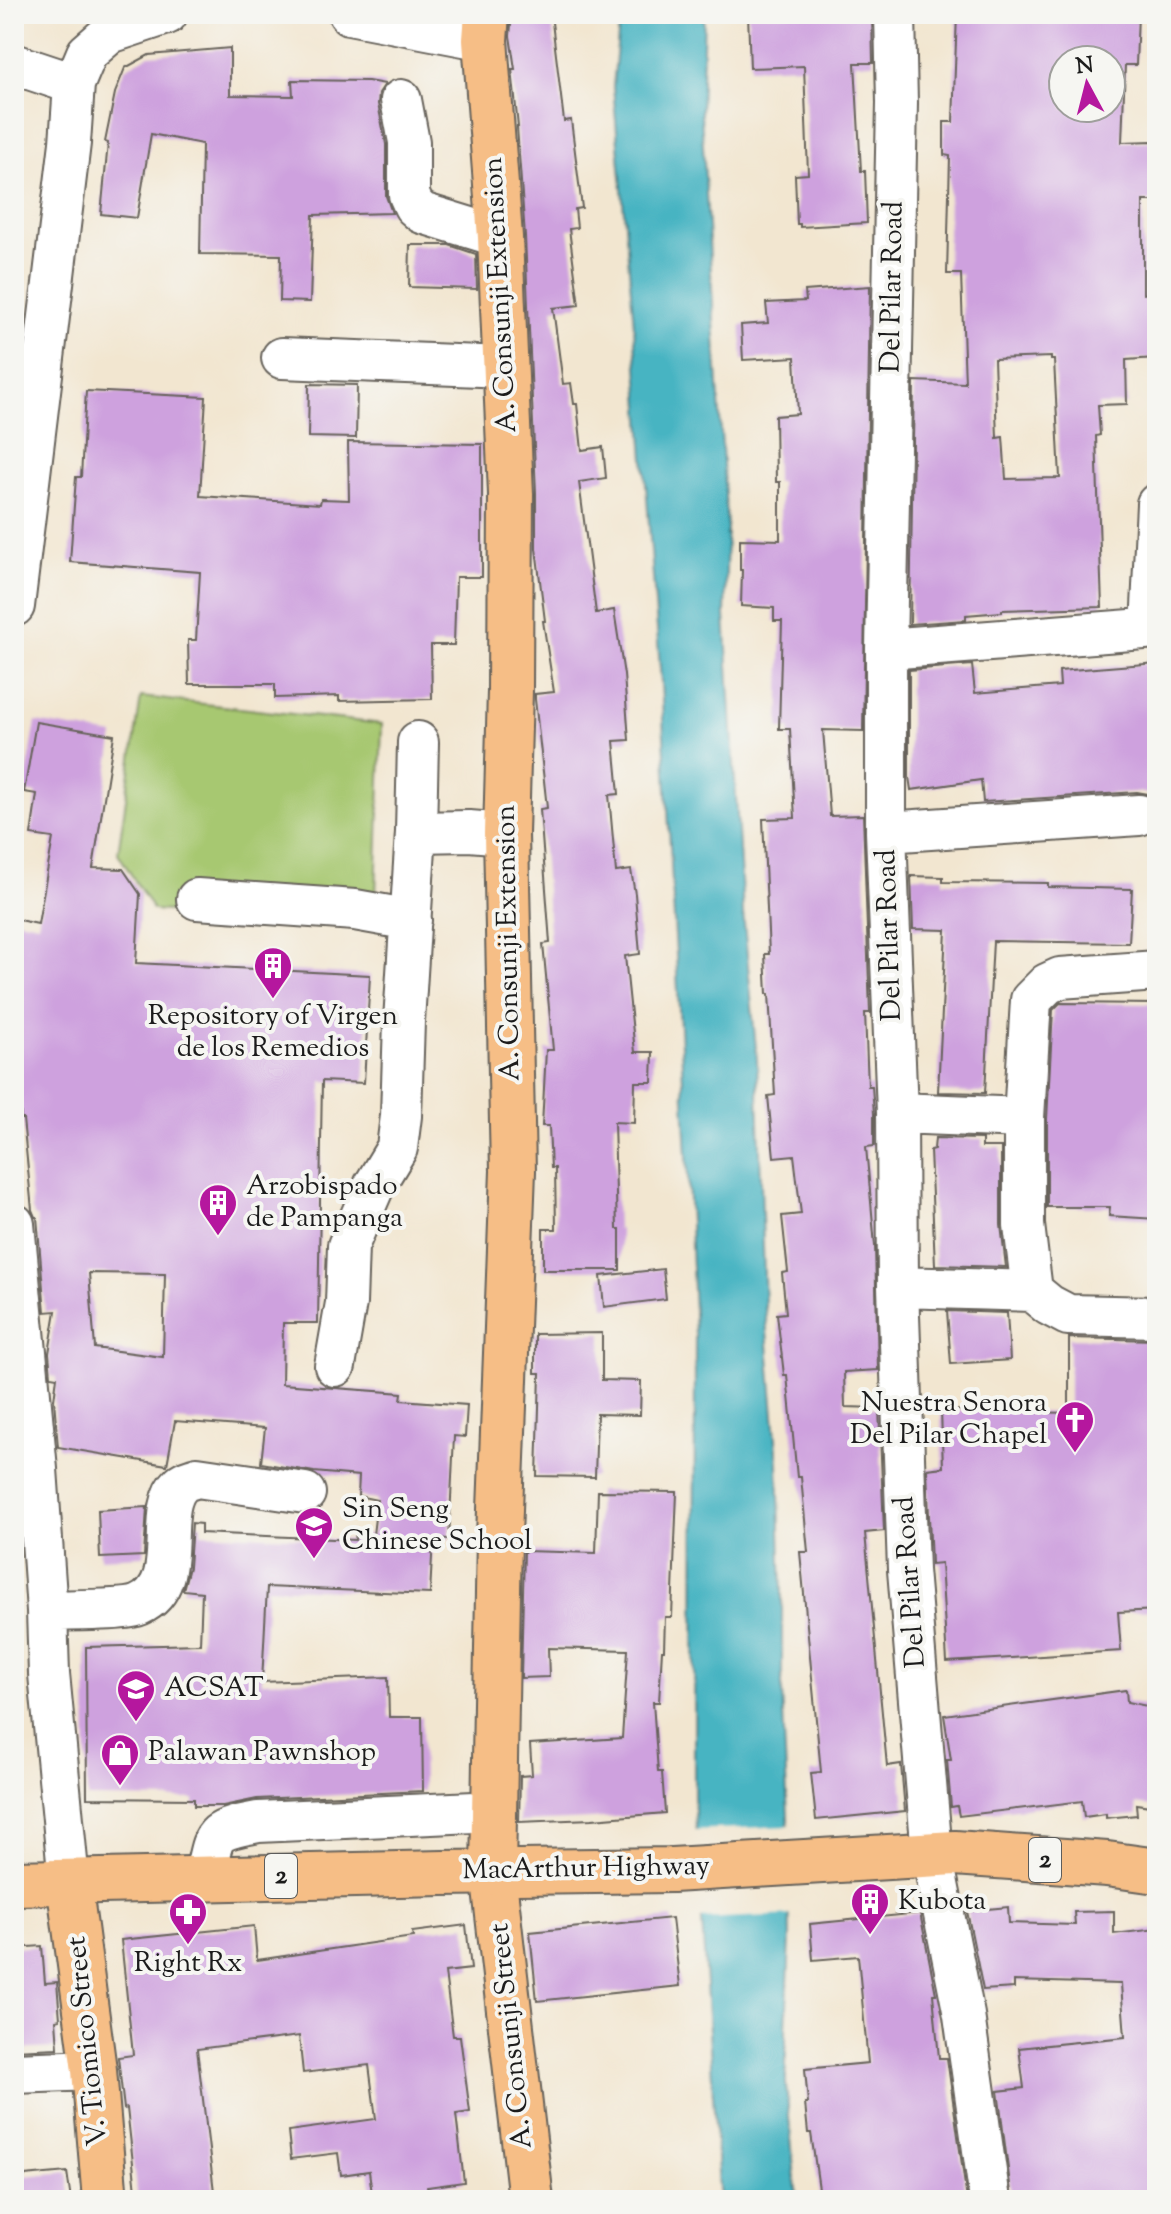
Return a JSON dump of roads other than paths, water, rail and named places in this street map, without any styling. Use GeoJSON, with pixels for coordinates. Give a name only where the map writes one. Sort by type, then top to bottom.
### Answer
{"type":"FeatureCollection","features":[{"type":"Feature","properties":{"kind":"main road","name":"A. Consunji Extension"},"geometry":{"type":"LineString","coordinates":[[486,27],[500,237],[511,494],[506,834],[513,1171],[499,1536],[493,1872]]}},
{"type":"Feature","properties":{"kind":"main road","name":"MacArthur Highway"},"geometry":{"type":"LineString","coordinates":[[14,1883],[672,1870],[955,1853],[1107,1864],[1157,1871]]}},
{"type":"Feature","properties":{"kind":"main road","name":"A. Consunji Street"},"geometry":{"type":"LineString","coordinates":[[493,1872],[531,2200]]}},
{"type":"Feature","properties":{"kind":"main road","name":"V. Tiomico Street"},"geometry":{"type":"LineString","coordinates":[[69,1882],[94,2070],[105,2200]]}},
{"type":"Feature","properties":{"kind":"street"},"geometry":{"type":"LineString","coordinates":[[14,606],[16,564],[70,143],[74,84],[87,53],[110,33],[167,14]]}},
{"type":"Feature","properties":{"kind":"street"},"geometry":{"type":"LineString","coordinates":[[349,14],[486,27]]}},
{"type":"Feature","properties":{"kind":"street","name":"Del Pilar Road"},"geometry":{"type":"LineString","coordinates":[[895,14],[897,103],[886,649],[886,832],[897,1113],[898,1287],[908,1570],[932,1854],[964,2015],[990,2200]]}},
{"type":"Feature","properties":{"kind":"street"},"geometry":{"type":"LineString","coordinates":[[14,64],[74,84]]}},
{"type":"Feature","properties":{"kind":"street"},"geometry":{"type":"LineString","coordinates":[[401,100],[409,142],[409,195],[414,206],[422,213],[500,237]]}},
{"type":"Feature","properties":{"kind":"street"},"geometry":{"type":"LineString","coordinates":[[282,358],[505,367]]}},
{"type":"Feature","properties":{"kind":"street"},"geometry":{"type":"LineString","coordinates":[[886,649],[1154,628],[1157,504]]}},
{"type":"Feature","properties":{"kind":"street"},"geometry":{"type":"LineString","coordinates":[[335,1366],[346,1303],[348,1246],[374,1186],[397,1148],[416,832],[418,742]]}},
{"type":"Feature","properties":{"kind":"street"},"geometry":{"type":"LineString","coordinates":[[886,832],[1139,815]]}},
{"type":"Feature","properties":{"kind":"street"},"geometry":{"type":"LineString","coordinates":[[416,832],[506,834]]}},
{"type":"Feature","properties":{"kind":"street"},"geometry":{"type":"LineString","coordinates":[[197,899],[355,910],[411,920]]}},
{"type":"Feature","properties":{"kind":"street"},"geometry":{"type":"LineString","coordinates":[[1032,1291],[1024,1225],[1024,1118],[1031,1000],[1047,984],[1060,978],[1157,971]]}},
{"type":"Feature","properties":{"kind":"street"},"geometry":{"type":"LineString","coordinates":[[897,1113],[1024,1118]]}},
{"type":"Feature","properties":{"kind":"street"},"geometry":{"type":"LineString","coordinates":[[15,1248],[26,1468],[47,1611],[32,1674],[69,1882]]}},
{"type":"Feature","properties":{"kind":"street"},"geometry":{"type":"LineString","coordinates":[[898,1287],[1032,1291],[1068,1315],[1157,1317]]}},
{"type":"Feature","properties":{"kind":"street"},"geometry":{"type":"LineString","coordinates":[[47,1611],[137,1607],[155,1596],[164,1576],[172,1496],[182,1482],[197,1477],[305,1493]]}},
{"type":"Feature","properties":{"kind":"street"},"geometry":{"type":"LineString","coordinates":[[204,1878],[214,1838],[226,1828],[258,1822],[496,1811]]}},
{"type":"Feature","properties":{"kind":"street"},"geometry":{"type":"LineString","coordinates":[[14,2073],[94,2070]]}},
{"type":"Feature","properties":{"kind":"water"},"geometry":{"type":"Polygon","coordinates":[[[620,14],[704,14],[701,114],[727,527],[725,615],[743,913],[757,1059],[765,1307],[778,1463],[790,1939],[786,2086],[797,2200],[721,2200],[719,2189],[694,1796],[695,1335],[687,1155],[661,682],[613,87],[620,14]]]}},
{"type":"Feature","properties":{"kind":"place","name":"Repository of Virgen de los Remedios"},"geometry":{"type":"Point","coordinates":[273,1000]}},
{"type":"Feature","properties":{"kind":"place","name":"Arzobispado de Pampanga"},"geometry":{"type":"Point","coordinates":[218,1237]}},
{"type":"Feature","properties":{"kind":"place","name":"Nuestra Senora Del Pilar Chapel"},"geometry":{"type":"Point","coordinates":[1075,1454]}},
{"type":"Feature","properties":{"kind":"place","name":"Sin Seng Chinese School"},"geometry":{"type":"Point","coordinates":[314,1560]}},
{"type":"Feature","properties":{"kind":"place","name":"ACSAT"},"geometry":{"type":"Point","coordinates":[136,1723]}},
{"type":"Feature","properties":{"kind":"place","name":"Palawan Pawnshop"},"geometry":{"type":"Point","coordinates":[120,1787]}},
{"type":"Feature","properties":{"kind":"place","name":"Kubota"},"geometry":{"type":"Point","coordinates":[870,1936]}},
{"type":"Feature","properties":{"kind":"place","name":"Right Rx"},"geometry":{"type":"Point","coordinates":[188,1946]}}]}
